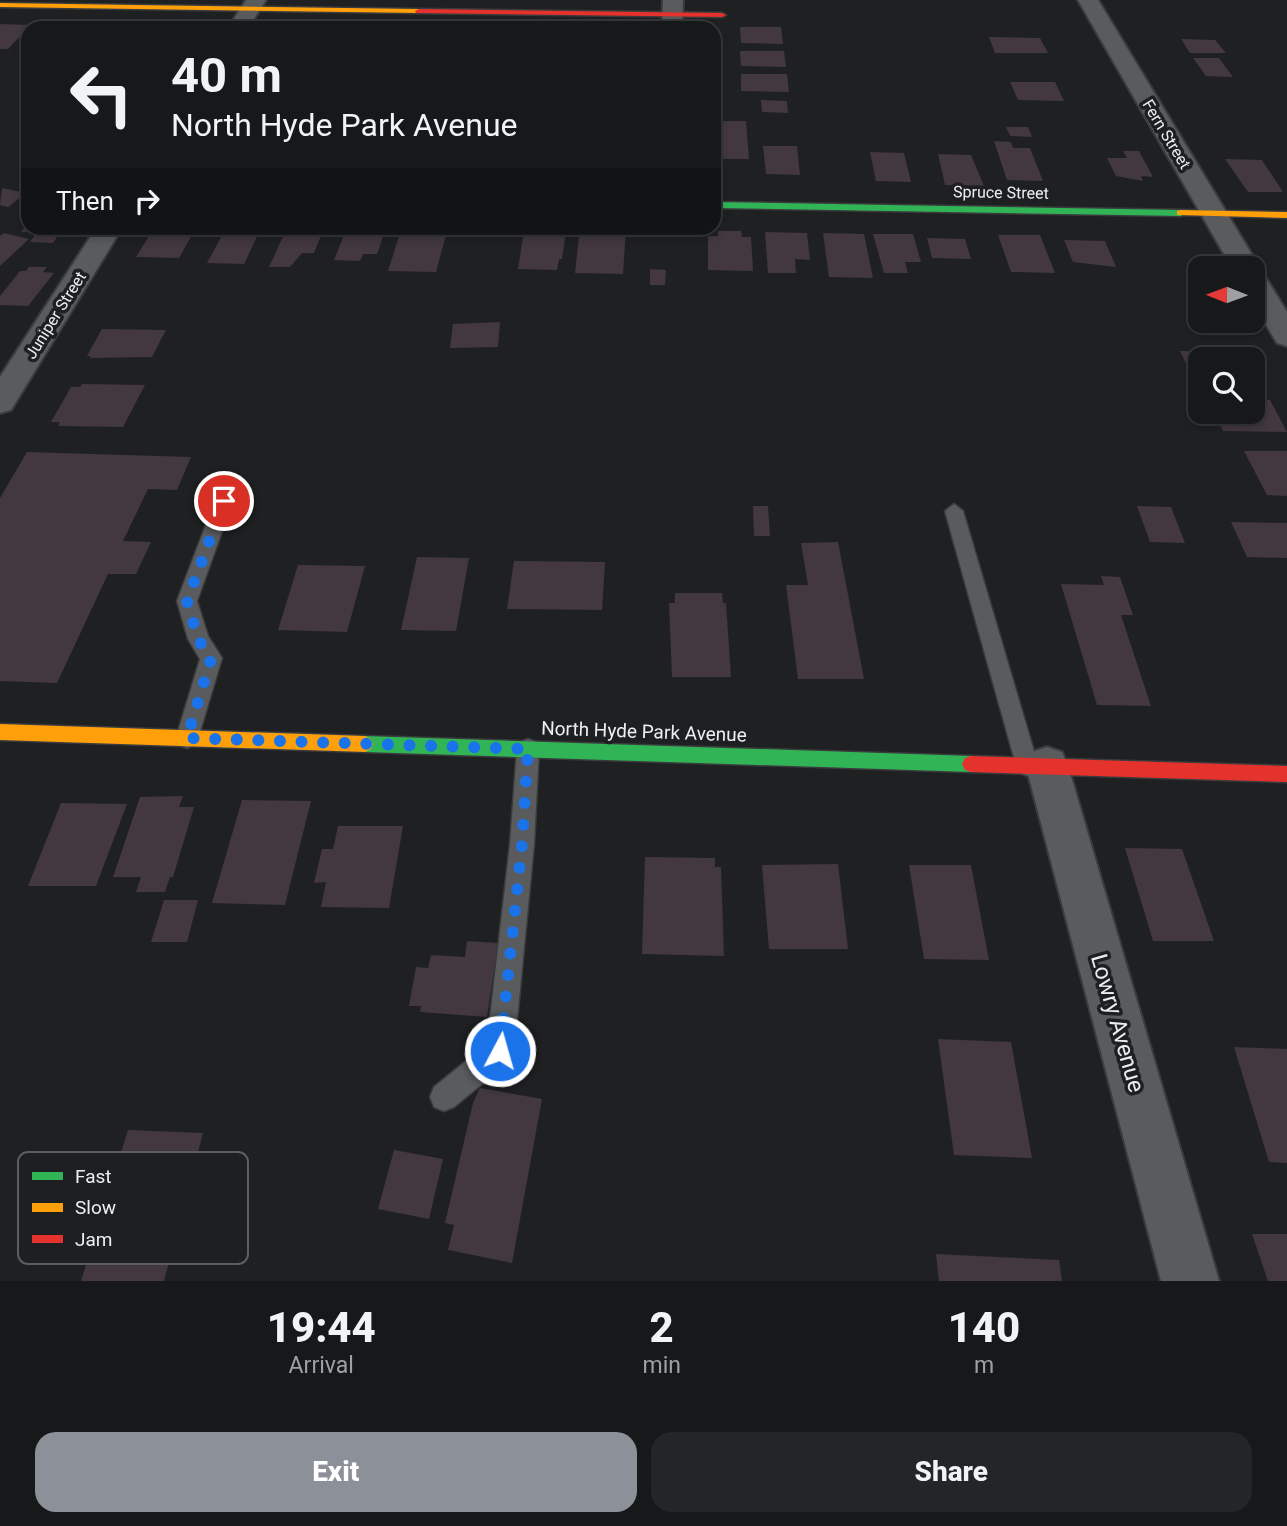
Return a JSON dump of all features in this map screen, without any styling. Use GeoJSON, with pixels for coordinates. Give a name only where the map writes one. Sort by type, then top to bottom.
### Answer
{"type":"FeatureCollection","features":[{"type":"Feature","properties":{"kind":"street","name":"Fern Street"},"geometry":{"type":"LineString","coordinates":[[1088,0],[1239,256]]}},
{"type":"Feature","properties":{"kind":"street"},"geometry":{"type":"LineString","coordinates":[[0,5],[252,5],[722,15]]}},
{"type":"Feature","properties":{"kind":"street"},"geometry":{"type":"LineString","coordinates":[[242,21],[252,5]]}},
{"type":"Feature","properties":{"kind":"street","name":"Spruce Street"},"geometry":{"type":"LineString","coordinates":[[721,205],[1287,215]]}},
{"type":"Feature","properties":{"kind":"street","name":"Juniper Street"},"geometry":{"type":"LineString","coordinates":[[0,402],[13,358],[105,235]]}},
{"type":"Feature","properties":{"kind":"street"},"geometry":{"type":"LineString","coordinates":[[1265,299],[1287,336]]}},
{"type":"Feature","properties":{"kind":"street","name":"North Hyde Park Avenue"},"geometry":{"type":"LineString","coordinates":[[0,732],[1287,774]]}},
{"type":"Feature","properties":{"kind":"street","name":"Lowry Avenue"},"geometry":{"type":"LineString","coordinates":[[1037,765],[1190,1281]]}},
{"type":"Feature","properties":{"kind":"lane"},"geometry":{"type":"LineString","coordinates":[[187,738],[211,659],[198,639],[187,601],[224,501]]}},
{"type":"Feature","properties":{"kind":"lane"},"geometry":{"type":"LineString","coordinates":[[954,511],[1037,765]]}},
{"type":"Feature","properties":{"kind":"lane"},"geometry":{"type":"LineString","coordinates":[[444,1097],[500,1051],[522,844],[528,749]]}},
{"type":"Feature","properties":{"kind":"building"},"geometry":{"type":"Polygon","coordinates":[[[0,24],[21,25],[21,35],[8,49],[0,49],[0,24]]]}},
{"type":"Feature","properties":{"kind":"building"},"geometry":{"type":"Polygon","coordinates":[[[740,27],[781,27],[783,44],[741,43],[740,27]]]}},
{"type":"Feature","properties":{"kind":"building"},"geometry":{"type":"Polygon","coordinates":[[[989,37],[1040,38],[1048,53],[995,53],[989,37]]]}},
{"type":"Feature","properties":{"kind":"building"},"geometry":{"type":"Polygon","coordinates":[[[1181,39],[1215,40],[1226,53],[1190,53],[1181,39]]]}},
{"type":"Feature","properties":{"kind":"building"},"geometry":{"type":"Polygon","coordinates":[[[740,51],[784,51],[786,67],[741,66],[740,51]]]}},
{"type":"Feature","properties":{"kind":"building"},"geometry":{"type":"Polygon","coordinates":[[[1193,58],[1219,58],[1233,77],[1206,76],[1193,58]]]}},
{"type":"Feature","properties":{"kind":"building"},"geometry":{"type":"Polygon","coordinates":[[[741,74],[787,74],[789,92],[741,91],[741,74]]]}},
{"type":"Feature","properties":{"kind":"building"},"geometry":{"type":"Polygon","coordinates":[[[1010,82],[1055,82],[1064,101],[1018,100],[1010,82]]]}},
{"type":"Feature","properties":{"kind":"building"},"geometry":{"type":"Polygon","coordinates":[[[761,100],[787,101],[788,113],[762,112],[761,100]]]}},
{"type":"Feature","properties":{"kind":"building"},"geometry":{"type":"Polygon","coordinates":[[[721,121],[746,121],[749,159],[721,159],[721,121]]]}},
{"type":"Feature","properties":{"kind":"building"},"geometry":{"type":"Polygon","coordinates":[[[1006,127],[1028,127],[1032,137],[1010,136],[1006,127]]]}},
{"type":"Feature","properties":{"kind":"building"},"geometry":{"type":"Polygon","coordinates":[[[994,141],[1011,142],[1013,148],[1030,148],[1043,181],[1007,180],[994,141]]]}},
{"type":"Feature","properties":{"kind":"building"},"geometry":{"type":"Polygon","coordinates":[[[763,146],[797,146],[800,175],[766,174],[763,146]]]}},
{"type":"Feature","properties":{"kind":"building"},"geometry":{"type":"Polygon","coordinates":[[[1123,151],[1139,151],[1153,177],[1141,176],[1143,181],[1116,176],[1107,158],[1127,158],[1123,151]]]}},
{"type":"Feature","properties":{"kind":"building"},"geometry":{"type":"Polygon","coordinates":[[[870,152],[904,153],[911,182],[876,181],[870,152]]]}},
{"type":"Feature","properties":{"kind":"building"},"geometry":{"type":"Polygon","coordinates":[[[938,154],[971,155],[984,186],[945,185],[938,154]]]}},
{"type":"Feature","properties":{"kind":"building"},"geometry":{"type":"Polygon","coordinates":[[[1225,159],[1262,160],[1283,192],[1248,192],[1225,159]]]}},
{"type":"Feature","properties":{"kind":"building"},"geometry":{"type":"Polygon","coordinates":[[[2,188],[21,192],[21,197],[8,207],[0,205],[2,188]]]}},
{"type":"Feature","properties":{"kind":"building"},"geometry":{"type":"Polygon","coordinates":[[[721,231],[741,231],[742,237],[751,237],[753,271],[708,270],[708,236],[718,236],[721,231]]]}},
{"type":"Feature","properties":{"kind":"building"},"geometry":{"type":"Polygon","coordinates":[[[765,232],[807,233],[810,260],[795,259],[796,273],[768,273],[765,232]]]}},
{"type":"Feature","properties":{"kind":"building"},"geometry":{"type":"Polygon","coordinates":[[[4,233],[29,239],[0,266],[0,236],[4,233]]]}},
{"type":"Feature","properties":{"kind":"building"},"geometry":{"type":"Polygon","coordinates":[[[823,233],[864,234],[873,278],[829,277],[823,233]]]}},
{"type":"Feature","properties":{"kind":"building"},"geometry":{"type":"Polygon","coordinates":[[[873,234],[913,234],[921,262],[905,262],[908,273],[884,273],[873,234]]]}},
{"type":"Feature","properties":{"kind":"building"},"geometry":{"type":"Polygon","coordinates":[[[35,235],[58,235],[53,243],[30,242],[35,235]]]}},
{"type":"Feature","properties":{"kind":"building"},"geometry":{"type":"Polygon","coordinates":[[[150,235],[192,235],[179,258],[136,257],[150,235]]]}},
{"type":"Feature","properties":{"kind":"building"},"geometry":{"type":"Polygon","coordinates":[[[222,235],[258,235],[244,264],[207,263],[222,235]]]}},
{"type":"Feature","properties":{"kind":"building"},"geometry":{"type":"Polygon","coordinates":[[[284,235],[321,235],[314,253],[302,253],[290,267],[269,267],[284,235]]]}},
{"type":"Feature","properties":{"kind":"building"},"geometry":{"type":"Polygon","coordinates":[[[344,235],[384,235],[377,254],[363,254],[360,261],[334,260],[344,235]]]}},
{"type":"Feature","properties":{"kind":"building"},"geometry":{"type":"Polygon","coordinates":[[[399,235],[446,235],[436,272],[388,271],[399,235]]]}},
{"type":"Feature","properties":{"kind":"building"},"geometry":{"type":"Polygon","coordinates":[[[523,235],[565,235],[562,259],[559,259],[557,270],[518,269],[523,235]]]}},
{"type":"Feature","properties":{"kind":"building"},"geometry":{"type":"Polygon","coordinates":[[[579,235],[626,235],[623,274],[575,273],[579,235]]]}},
{"type":"Feature","properties":{"kind":"building"},"geometry":{"type":"Polygon","coordinates":[[[998,235],[1040,235],[1055,273],[1011,272],[998,235]]]}},
{"type":"Feature","properties":{"kind":"building"},"geometry":{"type":"Polygon","coordinates":[[[927,238],[965,239],[971,259],[932,258],[927,238]]]}},
{"type":"Feature","properties":{"kind":"building"},"geometry":{"type":"Polygon","coordinates":[[[1064,240],[1105,241],[1116,267],[1073,262],[1064,240]]]}},
{"type":"Feature","properties":{"kind":"building"},"geometry":{"type":"Polygon","coordinates":[[[29,267],[47,267],[43,272],[54,273],[28,306],[0,305],[0,296],[20,271],[26,271],[29,267]]]}},
{"type":"Feature","properties":{"kind":"building"},"geometry":{"type":"Polygon","coordinates":[[[650,269],[666,270],[665,285],[650,285],[650,269]]]}},
{"type":"Feature","properties":{"kind":"building"},"geometry":{"type":"Polygon","coordinates":[[[500,322],[498,347],[450,348],[453,324],[500,322]]]}},
{"type":"Feature","properties":{"kind":"building"},"geometry":{"type":"Polygon","coordinates":[[[102,329],[166,330],[152,357],[90,358],[91,356],[87,356],[102,329]]]}},
{"type":"Feature","properties":{"kind":"building"},"geometry":{"type":"Polygon","coordinates":[[[1180,351],[1188,351],[1188,368],[1180,351]]]}},
{"type":"Feature","properties":{"kind":"building"},"geometry":{"type":"Polygon","coordinates":[[[82,384],[145,385],[123,427],[58,426],[60,422],[51,422],[71,387],[80,387],[82,384]]]}},
{"type":"Feature","properties":{"kind":"building"},"geometry":{"type":"Polygon","coordinates":[[[1265,400],[1270,400],[1287,432],[1223,431],[1220,424],[1265,424],[1265,400]]]}},
{"type":"Feature","properties":{"kind":"building"},"geometry":{"type":"Polygon","coordinates":[[[1244,451],[1287,451],[1287,496],[1267,495],[1244,451]]]}},
{"type":"Feature","properties":{"kind":"building"},"geometry":{"type":"Polygon","coordinates":[[[27,452],[191,457],[177,490],[148,489],[123,541],[151,542],[136,574],[108,574],[57,683],[0,681],[0,498],[27,452]]]}},
{"type":"Feature","properties":{"kind":"building"},"geometry":{"type":"Polygon","coordinates":[[[753,506],[768,506],[770,536],[754,536],[753,506]]]}},
{"type":"Feature","properties":{"kind":"building"},"geometry":{"type":"Polygon","coordinates":[[[1137,506],[1171,507],[1185,543],[1150,542],[1137,506]]]}},
{"type":"Feature","properties":{"kind":"building"},"geometry":{"type":"Polygon","coordinates":[[[1231,522],[1287,523],[1287,558],[1247,557],[1231,522]]]}},
{"type":"Feature","properties":{"kind":"building"},"geometry":{"type":"Polygon","coordinates":[[[838,542],[864,679],[798,679],[786,585],[808,585],[801,543],[838,542]]]}},
{"type":"Feature","properties":{"kind":"building"},"geometry":{"type":"Polygon","coordinates":[[[417,557],[469,558],[456,631],[401,630],[417,557]]]}},
{"type":"Feature","properties":{"kind":"building"},"geometry":{"type":"Polygon","coordinates":[[[514,561],[605,562],[602,610],[507,609],[514,561]]]}},
{"type":"Feature","properties":{"kind":"building"},"geometry":{"type":"Polygon","coordinates":[[[298,565],[365,566],[347,632],[278,630],[298,565]]]}},
{"type":"Feature","properties":{"kind":"building"},"geometry":{"type":"Polygon","coordinates":[[[1101,576],[1120,577],[1133,615],[1121,615],[1151,706],[1097,705],[1061,584],[1104,585],[1101,576]]]}},
{"type":"Feature","properties":{"kind":"building"},"geometry":{"type":"Polygon","coordinates":[[[675,593],[722,593],[723,603],[726,603],[731,677],[672,677],[669,603],[675,603],[675,593]]]}},
{"type":"Feature","properties":{"kind":"building"},"geometry":{"type":"Polygon","coordinates":[[[183,796],[179,807],[194,807],[173,877],[170,877],[165,892],[136,892],[141,877],[113,877],[140,797],[183,796]]]}},
{"type":"Feature","properties":{"kind":"building"},"geometry":{"type":"Polygon","coordinates":[[[242,800],[311,801],[285,905],[212,903],[242,800]]]}},
{"type":"Feature","properties":{"kind":"building"},"geometry":{"type":"Polygon","coordinates":[[[61,803],[127,804],[96,886],[28,886],[61,803]]]}},
{"type":"Feature","properties":{"kind":"building"},"geometry":{"type":"Polygon","coordinates":[[[338,826],[403,826],[389,908],[321,907],[326,882],[314,883],[322,849],[333,849],[338,826]]]}},
{"type":"Feature","properties":{"kind":"building"},"geometry":{"type":"Polygon","coordinates":[[[1125,848],[1182,849],[1214,941],[1153,941],[1125,848]]]}},
{"type":"Feature","properties":{"kind":"building"},"geometry":{"type":"Polygon","coordinates":[[[645,857],[715,858],[715,867],[721,867],[724,956],[642,954],[645,857]]]}},
{"type":"Feature","properties":{"kind":"building"},"geometry":{"type":"Polygon","coordinates":[[[838,864],[848,949],[769,949],[762,865],[838,864]]]}},
{"type":"Feature","properties":{"kind":"building"},"geometry":{"type":"Polygon","coordinates":[[[909,865],[971,865],[989,960],[924,959],[909,865]]]}},
{"type":"Feature","properties":{"kind":"building"},"geometry":{"type":"Polygon","coordinates":[[[164,900],[198,900],[187,942],[151,942],[164,900]]]}},
{"type":"Feature","properties":{"kind":"building"},"geometry":{"type":"Polygon","coordinates":[[[467,941],[498,943],[487,1017],[420,1012],[421,1006],[409,1006],[416,967],[428,968],[431,955],[465,957],[467,941]]]}},
{"type":"Feature","properties":{"kind":"building"},"geometry":{"type":"Polygon","coordinates":[[[938,1039],[1011,1042],[1032,1158],[954,1155],[938,1039]]]}},
{"type":"Feature","properties":{"kind":"building"},"geometry":{"type":"Polygon","coordinates":[[[1234,1047],[1287,1049],[1287,1163],[1269,1162],[1234,1047]]]}},
{"type":"Feature","properties":{"kind":"building"},"geometry":{"type":"Polygon","coordinates":[[[480,1088],[542,1099],[512,1263],[448,1250],[454,1225],[445,1223],[473,1103],[480,1088]]]}},
{"type":"Feature","properties":{"kind":"building"},"geometry":{"type":"Polygon","coordinates":[[[128,1130],[203,1133],[198,1152],[121,1152],[128,1130]]]}},
{"type":"Feature","properties":{"kind":"building"},"geometry":{"type":"Polygon","coordinates":[[[394,1150],[443,1159],[429,1219],[378,1209],[394,1150]]]}},
{"type":"Feature","properties":{"kind":"building"},"geometry":{"type":"Polygon","coordinates":[[[1252,1234],[1287,1234],[1287,1281],[1268,1281],[1252,1234]]]}},
{"type":"Feature","properties":{"kind":"building"},"geometry":{"type":"Polygon","coordinates":[[[936,1254],[1059,1260],[1062,1281],[939,1281],[936,1254]]]}},
{"type":"Feature","properties":{"kind":"building"},"geometry":{"type":"Polygon","coordinates":[[[86,1264],[168,1264],[164,1281],[81,1281],[86,1264]]]}},
{"type":"Feature","properties":{"kind":"traffic: fast"},"geometry":{"type":"LineString","coordinates":[[721,205],[1181,213]]}},
{"type":"Feature","properties":{"kind":"traffic: fast"},"geometry":{"type":"LineString","coordinates":[[365,744],[971,764]]}},
{"type":"Feature","properties":{"kind":"traffic: slow"},"geometry":{"type":"LineString","coordinates":[[0,5],[419,11]]}},
{"type":"Feature","properties":{"kind":"traffic: slow"},"geometry":{"type":"LineString","coordinates":[[1181,213],[1287,215]]}},
{"type":"Feature","properties":{"kind":"traffic: slow"},"geometry":{"type":"LineString","coordinates":[[0,732],[365,744]]}},
{"type":"Feature","properties":{"kind":"traffic: jam"},"geometry":{"type":"LineString","coordinates":[[419,11],[722,15]]}},
{"type":"Feature","properties":{"kind":"traffic: jam"},"geometry":{"type":"LineString","coordinates":[[971,764],[1287,774]]}},
{"type":"Feature","properties":{"kind":"route"},"geometry":{"type":"LineString","coordinates":[[224,501],[187,601],[198,639],[211,659],[187,738],[528,749],[522,844],[500,1051]]}}]}
